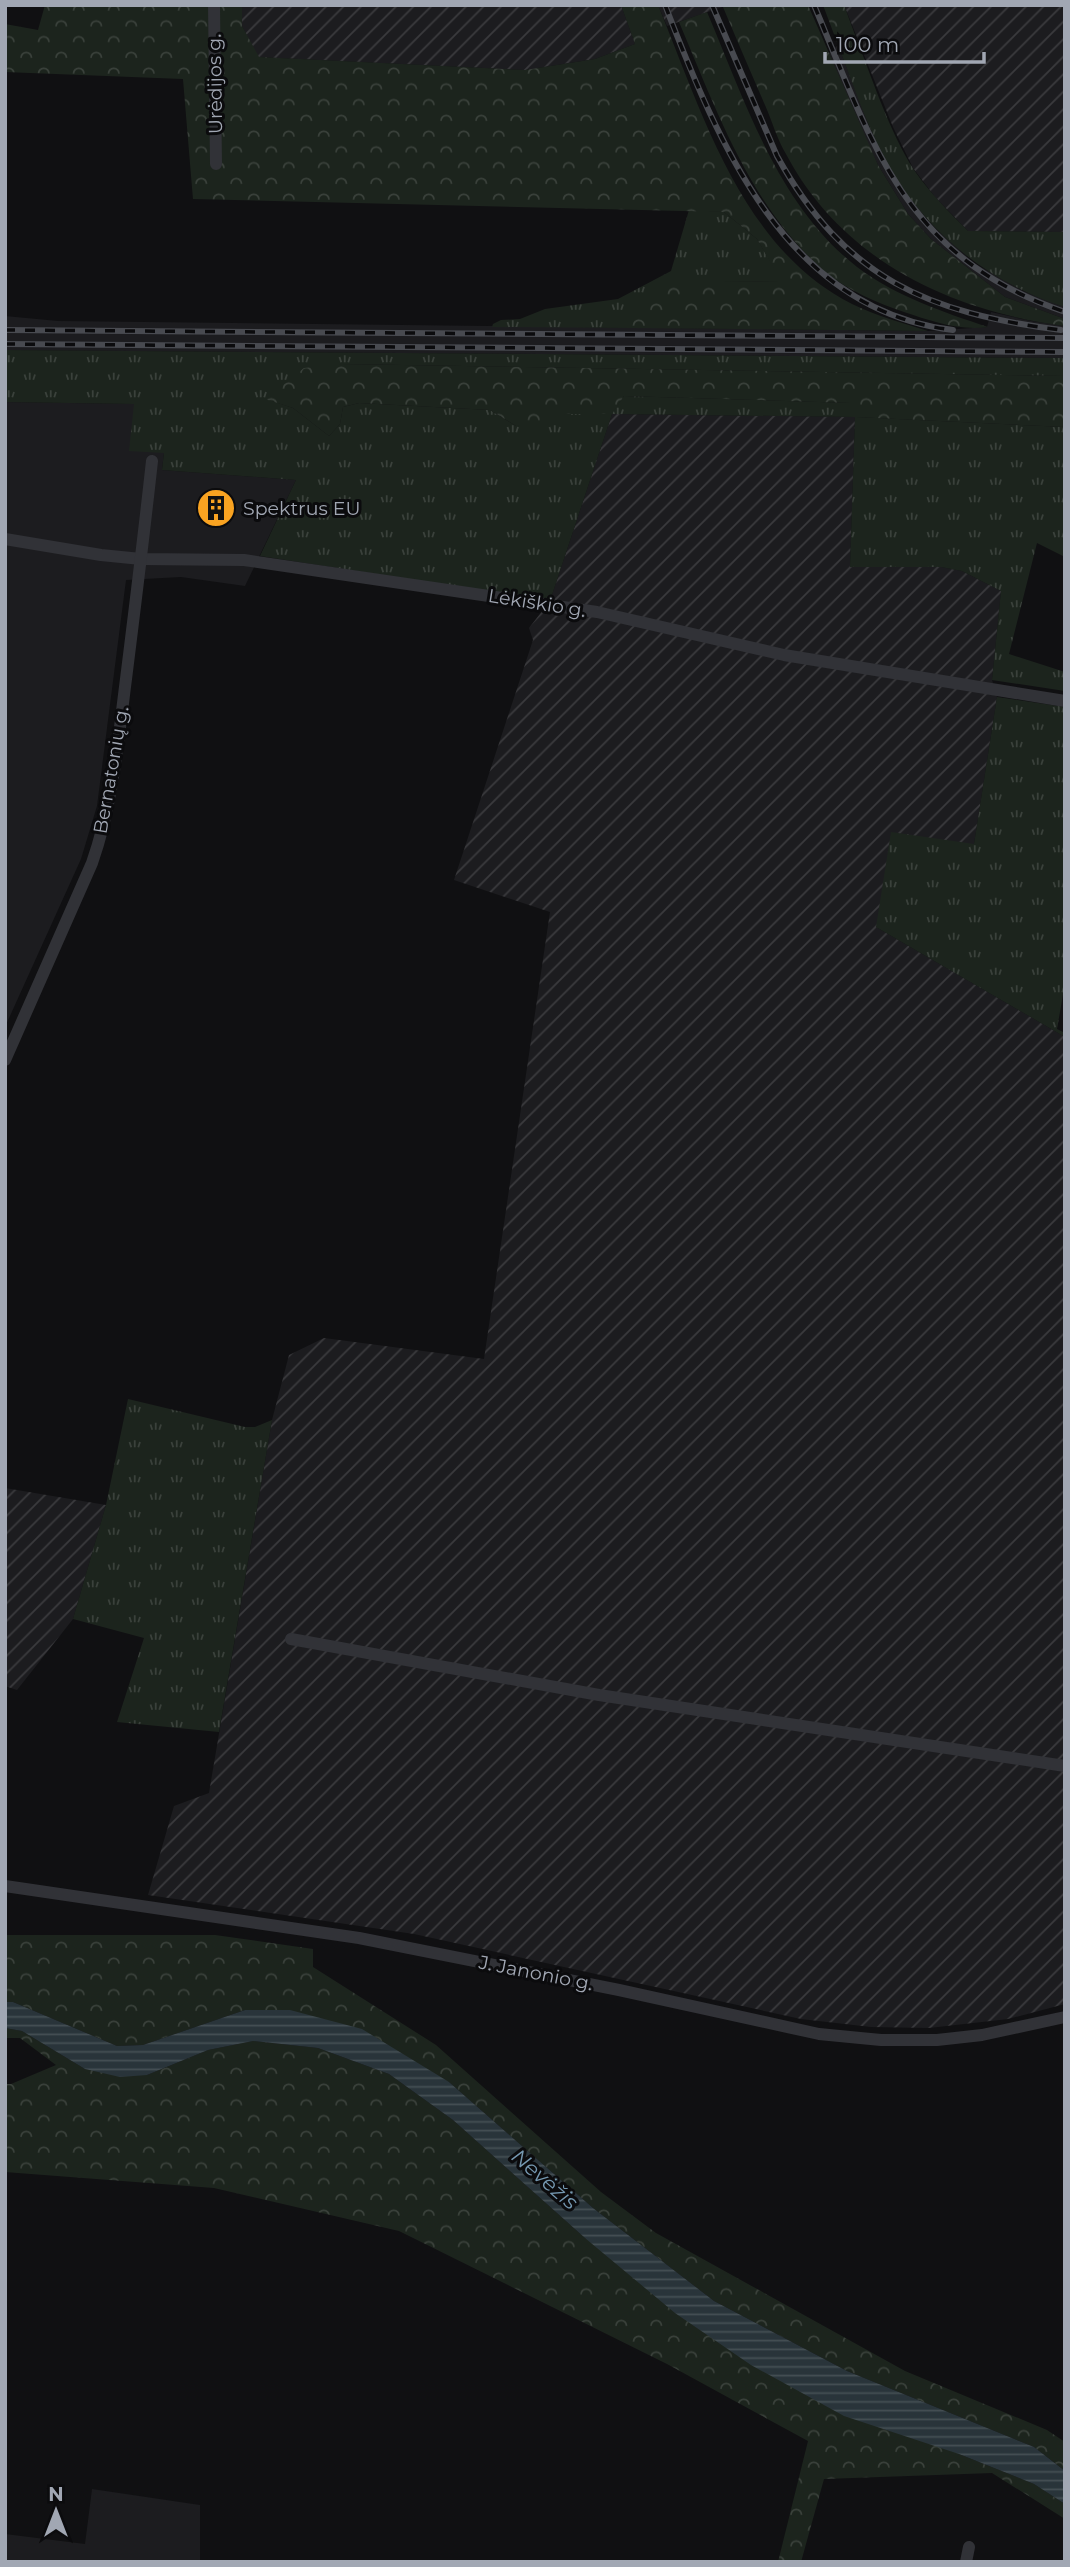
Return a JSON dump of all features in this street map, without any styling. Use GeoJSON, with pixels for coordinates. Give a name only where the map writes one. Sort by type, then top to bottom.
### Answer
{"type":"FeatureCollection","features":[{"type":"Feature","properties":{"kind":"street","name":"Urėdijos g."},"geometry":{"type":"LineString","coordinates":[[214,5],[216,164]]}},
{"type":"Feature","properties":{"kind":"street","name":"Bernatonių g."},"geometry":{"type":"LineString","coordinates":[[5,1060],[92,863],[102,833],[117,748],[152,461]]}},
{"type":"Feature","properties":{"kind":"street","name":"Lėkiškio g."},"geometry":{"type":"LineString","coordinates":[[5,539],[101,555],[244,560],[597,612],[784,655],[1065,701]]}},
{"type":"Feature","properties":{"kind":"street"},"geometry":{"type":"LineString","coordinates":[[291,1639],[599,1695],[1065,1766]]}},
{"type":"Feature","properties":{"kind":"street","name":"J. Janonio g."},"geometry":{"type":"LineString","coordinates":[[5,1886],[359,1938],[619,1990],[819,2034],[881,2040],[937,2040],[982,2035],[1065,2017]]}},
{"type":"Feature","properties":{"kind":"street"},"geometry":{"type":"LineString","coordinates":[[966,2562],[970,2547]]}},
{"type":"Feature","properties":{"kind":"shaded area"},"geometry":{"type":"Polygon","coordinates":[[[242,5],[621,5],[635,44],[595,59],[525,70],[258,57],[242,26],[242,5]]]}},
{"type":"Feature","properties":{"kind":"shaded area"},"geometry":{"type":"Polygon","coordinates":[[[658,5],[728,5],[667,26],[658,5]]]}},
{"type":"Feature","properties":{"kind":"shaded area"},"geometry":{"type":"Polygon","coordinates":[[[844,5],[1065,5],[1065,232],[968,231],[935,197],[913,168],[893,127],[844,5]]]}},
{"type":"Feature","properties":{"kind":"shaded area"},"geometry":{"type":"Polygon","coordinates":[[[838,45],[870,128],[889,166],[929,223],[974,263],[1023,291],[1065,307],[1065,319],[1005,297],[931,239],[908,214],[878,165],[829,53],[838,45]]]}},
{"type":"Feature","properties":{"kind":"shaded area"},"geometry":{"type":"Polygon","coordinates":[[[991,312],[1065,326],[1065,358],[5,350],[5,316],[58,321],[928,331],[987,327],[991,312]]]}},
{"type":"Feature","properties":{"kind":"shaded area"},"geometry":{"type":"Polygon","coordinates":[[[5,402],[135,404],[164,453],[162,470],[296,480],[245,586],[181,577],[126,580],[97,806],[81,859],[5,1027],[5,402]]]}},
{"type":"Feature","properties":{"kind":"shaded area"},"geometry":{"type":"Polygon","coordinates":[[[612,414],[855,417],[850,567],[941,567],[962,571],[1001,591],[992,680],[997,697],[974,844],[876,927],[1065,1037],[1065,2004],[1008,2019],[929,2028],[871,2027],[801,2019],[414,1934],[148,1895],[174,1806],[209,1793],[272,1420],[289,1355],[324,1338],[484,1359],[550,912],[454,880],[533,640],[529,628],[550,601],[612,414]]]}},
{"type":"Feature","properties":{"kind":"shaded area"},"geometry":{"type":"Polygon","coordinates":[[[5,1488],[106,1505],[73,1619],[17,1690],[5,1686],[5,1488]]]}},
{"type":"Feature","properties":{"kind":"shaded area"},"geometry":{"type":"Polygon","coordinates":[[[92,2489],[200,2505],[200,2562],[5,2562],[5,2534],[85,2544],[92,2489]]]}},
{"type":"Feature","properties":{"kind":"green space"},"geometry":{"type":"Polygon","coordinates":[[[45,5],[242,5],[242,26],[259,57],[525,70],[595,59],[635,44],[621,5],[658,5],[709,132],[730,174],[753,213],[781,249],[814,279],[852,304],[928,331],[631,328],[630,321],[667,282],[781,281],[757,239],[724,212],[193,199],[183,79],[5,72],[5,24],[38,30],[45,5]]]}},
{"type":"Feature","properties":{"kind":"green space"},"geometry":{"type":"Polygon","coordinates":[[[808,5],[878,165],[908,214],[931,239],[1005,297],[1065,319],[1065,326],[1022,319],[941,293],[903,274],[869,251],[837,223],[809,191],[783,148],[723,7],[808,5]]]}},
{"type":"Feature","properties":{"kind":"green space"},"geometry":{"type":"Polygon","coordinates":[[[823,5],[844,5],[855,35],[845,44],[838,45],[823,5]]]}},
{"type":"Feature","properties":{"kind":"green space"},"geometry":{"type":"Polygon","coordinates":[[[707,12],[767,150],[805,213],[829,242],[857,267],[903,295],[988,327],[966,328],[945,324],[874,301],[836,280],[801,248],[757,190],[739,157],[679,22],[707,12]]]}},
{"type":"Feature","properties":{"kind":"green space"},"geometry":{"type":"Polygon","coordinates":[[[855,35],[905,155],[927,187],[968,231],[1065,232],[1065,307],[1012,285],[987,270],[964,254],[923,215],[890,168],[875,139],[838,45],[845,44],[855,35]]]}},
{"type":"Feature","properties":{"kind":"green space"},"geometry":{"type":"Polygon","coordinates":[[[689,210],[724,212],[757,239],[782,281],[667,283],[631,321],[631,328],[492,327],[501,320],[520,319],[545,309],[618,299],[671,271],[689,210]]]}},
{"type":"Feature","properties":{"kind":"green space"},"geometry":{"type":"Polygon","coordinates":[[[5,350],[1065,358],[1065,376],[341,364],[266,399],[293,408],[329,436],[340,424],[343,407],[359,403],[490,410],[516,426],[565,414],[612,413],[624,396],[852,403],[856,417],[1065,427],[1065,557],[1037,543],[1009,654],[1065,672],[1065,691],[992,680],[1001,591],[962,571],[941,567],[850,567],[855,417],[612,414],[550,601],[260,556],[296,480],[162,470],[164,453],[129,451],[134,404],[5,402],[5,350]]]}},
{"type":"Feature","properties":{"kind":"green space"},"geometry":{"type":"Polygon","coordinates":[[[341,364],[1065,376],[1065,427],[855,417],[851,403],[624,396],[612,414],[565,414],[555,424],[516,426],[490,410],[359,403],[343,407],[340,424],[329,436],[293,408],[265,399],[304,368],[341,364]]]}},
{"type":"Feature","properties":{"kind":"green space"},"geometry":{"type":"Polygon","coordinates":[[[997,697],[1065,707],[1065,983],[1057,1029],[1065,1033],[1065,1037],[876,927],[891,832],[974,844],[997,697]]]}},
{"type":"Feature","properties":{"kind":"green space"},"geometry":{"type":"Polygon","coordinates":[[[128,1399],[245,1427],[255,1427],[272,1420],[219,1732],[117,1722],[144,1638],[73,1619],[106,1505],[128,1399]]]}},
{"type":"Feature","properties":{"kind":"green space"},"geometry":{"type":"Polygon","coordinates":[[[5,1935],[215,1935],[313,1949],[313,1967],[436,2045],[601,2192],[656,2233],[905,2371],[1047,2430],[1065,2442],[1065,2471],[1034,2447],[847,2371],[714,2301],[593,2208],[449,2082],[245,2010],[143,2045],[117,2046],[13,2002],[5,2002],[5,1935]]]}},
{"type":"Feature","properties":{"kind":"green space"},"geometry":{"type":"Polygon","coordinates":[[[5,2028],[22,2031],[85,2069],[147,2075],[208,2050],[253,2041],[318,2048],[389,2074],[453,2120],[585,2238],[959,2454],[1034,2484],[1065,2504],[1065,2519],[992,2473],[824,2479],[801,2562],[778,2562],[808,2441],[667,2364],[399,2231],[214,2188],[5,2172],[5,2084],[56,2065],[20,2038],[5,2038],[5,2028]]]}},
{"type":"Feature","properties":{"kind":"water","name":"Nevėžis"},"geometry":{"type":"Polygon","coordinates":[[[5,2002],[13,2002],[117,2046],[143,2045],[245,2010],[290,2010],[362,2029],[449,2082],[593,2208],[714,2301],[847,2371],[1034,2447],[1065,2471],[1065,2504],[1034,2484],[959,2454],[844,2416],[751,2365],[675,2313],[585,2238],[453,2120],[389,2074],[318,2048],[253,2041],[208,2050],[147,2075],[120,2077],[85,2069],[22,2031],[5,2028],[5,2002]]]}},
{"type":"Feature","properties":{"kind":"railway"},"geometry":{"type":"LineString","coordinates":[[665,5],[709,111],[735,163],[766,211],[802,255],[845,290],[895,316],[953,330]]}},
{"type":"Feature","properties":{"kind":"railway"},"geometry":{"type":"LineString","coordinates":[[712,5],[777,156],[803,198],[831,233],[862,261],[895,283],[931,300],[1013,323],[1061,330]]}},
{"type":"Feature","properties":{"kind":"railway"},"geometry":{"type":"LineString","coordinates":[[814,5],[877,150],[902,191],[931,228],[966,261],[1010,289],[1065,312]]}},
{"type":"Feature","properties":{"kind":"railway"},"geometry":{"type":"LineString","coordinates":[[5,330],[1065,338]]}},
{"type":"Feature","properties":{"kind":"railway"},"geometry":{"type":"LineString","coordinates":[[5,344],[1065,352]]}},
{"type":"Feature","properties":{"kind":"place","name":"Spektrus EU"},"geometry":{"type":"Point","coordinates":[216,508]}}]}
